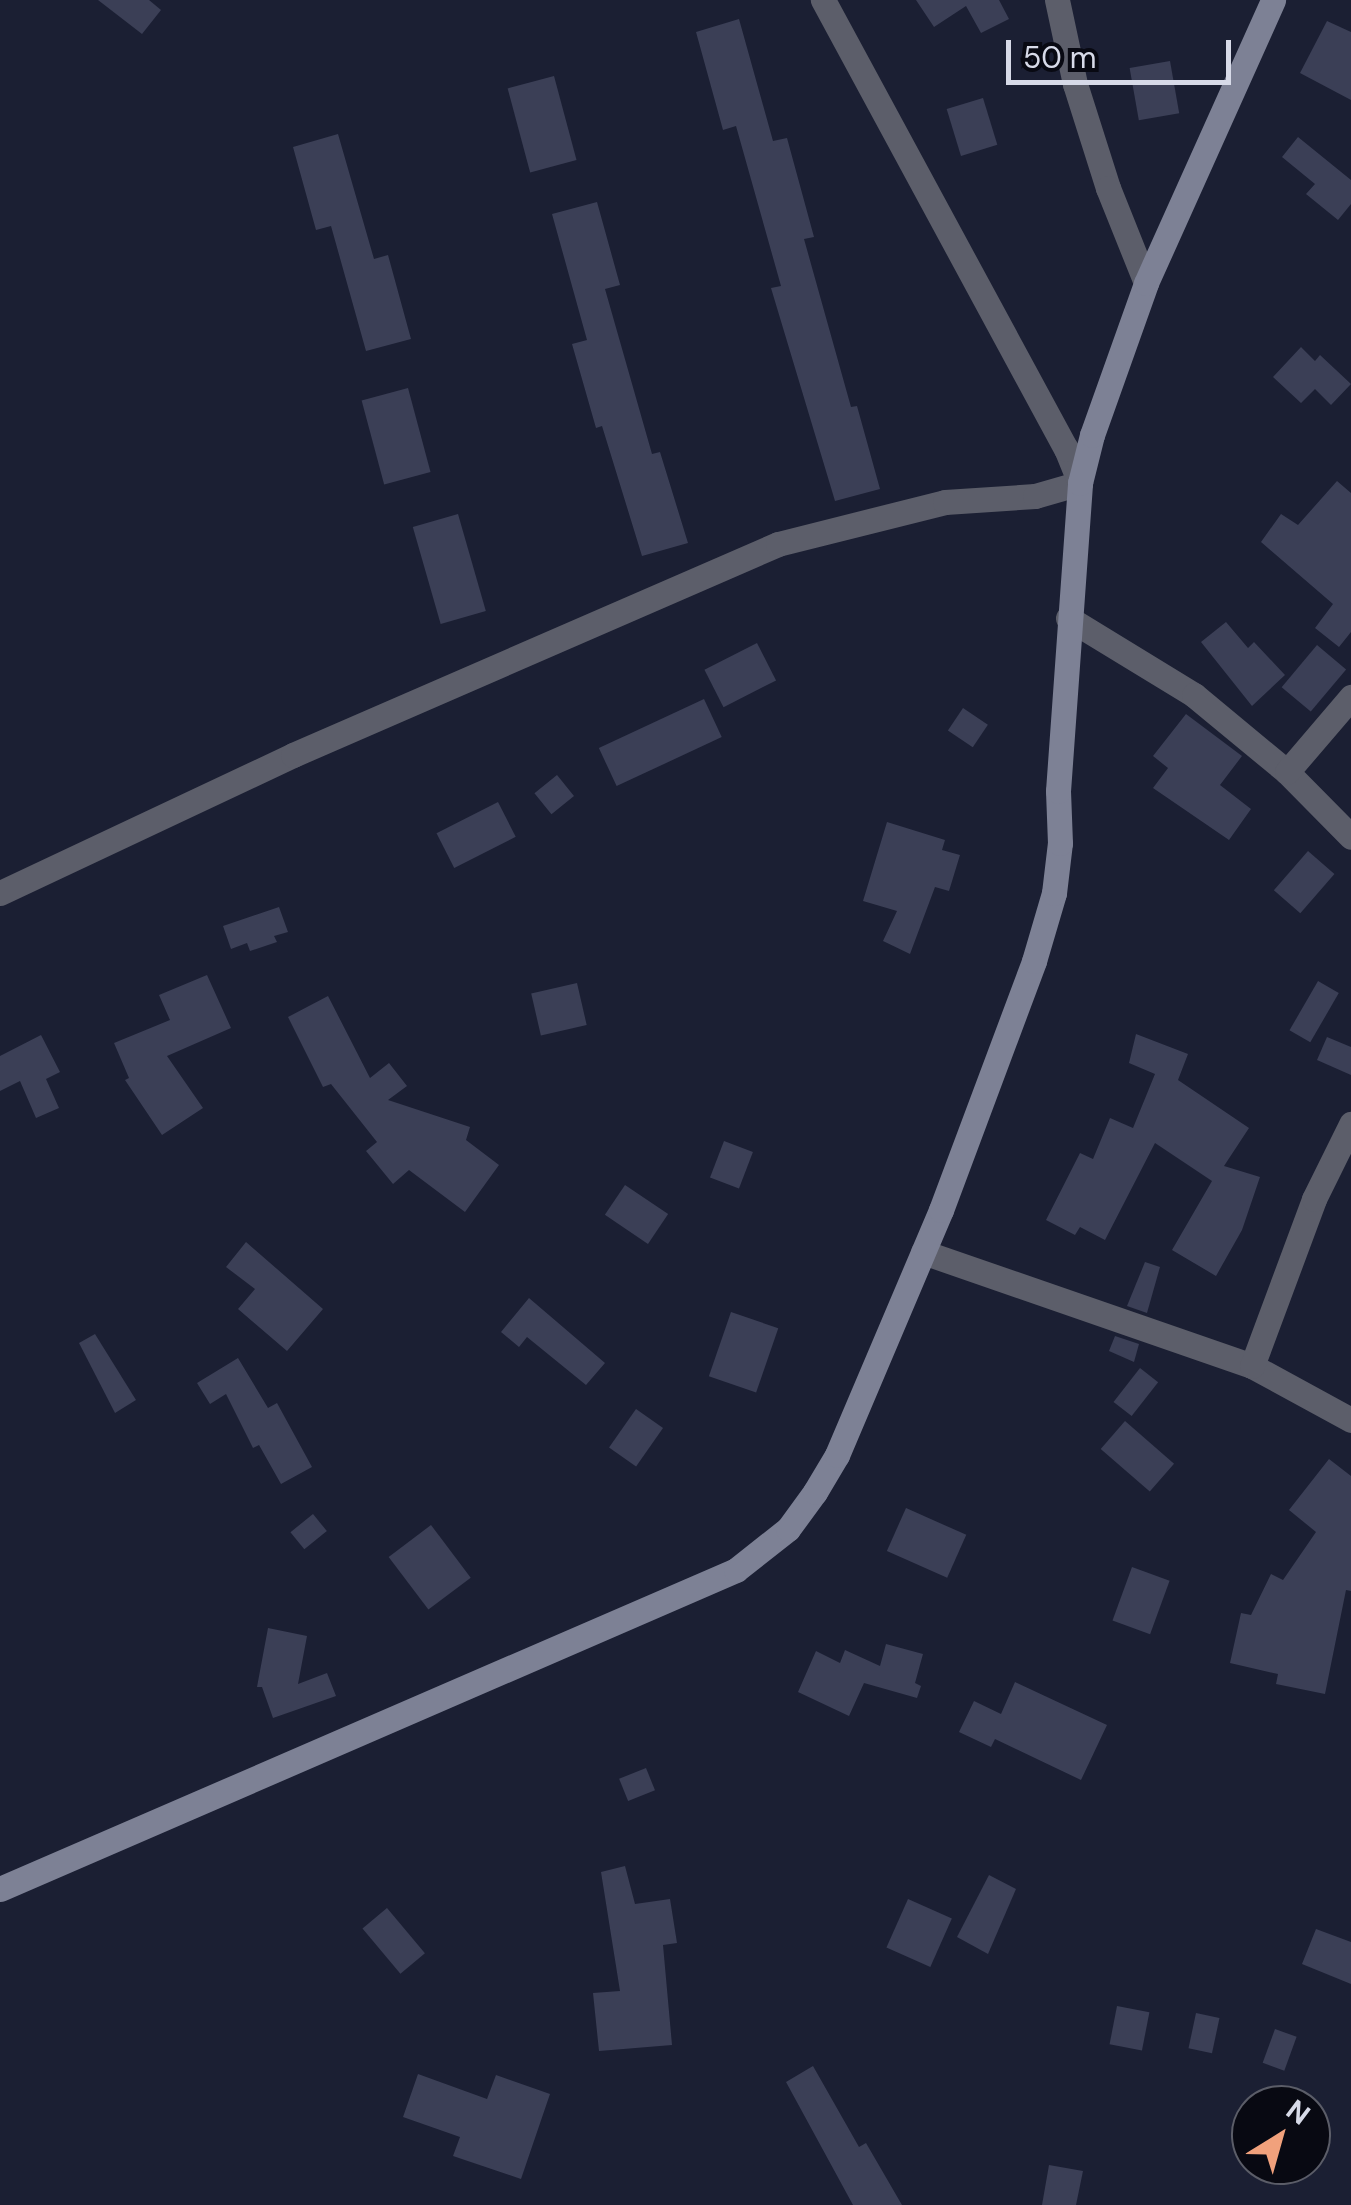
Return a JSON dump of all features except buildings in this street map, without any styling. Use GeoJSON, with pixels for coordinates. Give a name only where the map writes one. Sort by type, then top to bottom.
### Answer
{"type":"FeatureCollection","features":[{"type":"Feature","properties":{"kind":"street"},"geometry":{"type":"LineString","coordinates":[[822,0],[1066,449],[1080,483]]}},
{"type":"Feature","properties":{"kind":"street"},"geometry":{"type":"LineString","coordinates":[[1057,0],[1097,153],[1146,283]]}},
{"type":"Feature","properties":{"kind":"street"},"geometry":{"type":"LineString","coordinates":[[0,1889],[630,1619],[736,1570],[788,1529],[836,1455],[923,1252],[1034,961],[1054,894],[1068,618],[1080,483],[1092,435],[1146,283],[1273,0]]}},
{"type":"Feature","properties":{"kind":"street"},"geometry":{"type":"LineString","coordinates":[[0,894],[293,755],[778,544],[944,502],[1036,496],[1080,483]]}},
{"type":"Feature","properties":{"kind":"street"},"geometry":{"type":"LineString","coordinates":[[1068,618],[1194,695],[1288,772],[1351,837]]}},
{"type":"Feature","properties":{"kind":"street"},"geometry":{"type":"LineString","coordinates":[[1288,772],[1351,697]]}},
{"type":"Feature","properties":{"kind":"street"},"geometry":{"type":"LineString","coordinates":[[1252,1366],[1314,1199],[1351,1124]]}},
{"type":"Feature","properties":{"kind":"street"},"geometry":{"type":"LineString","coordinates":[[923,1252],[1252,1366],[1351,1420]]}}]}
